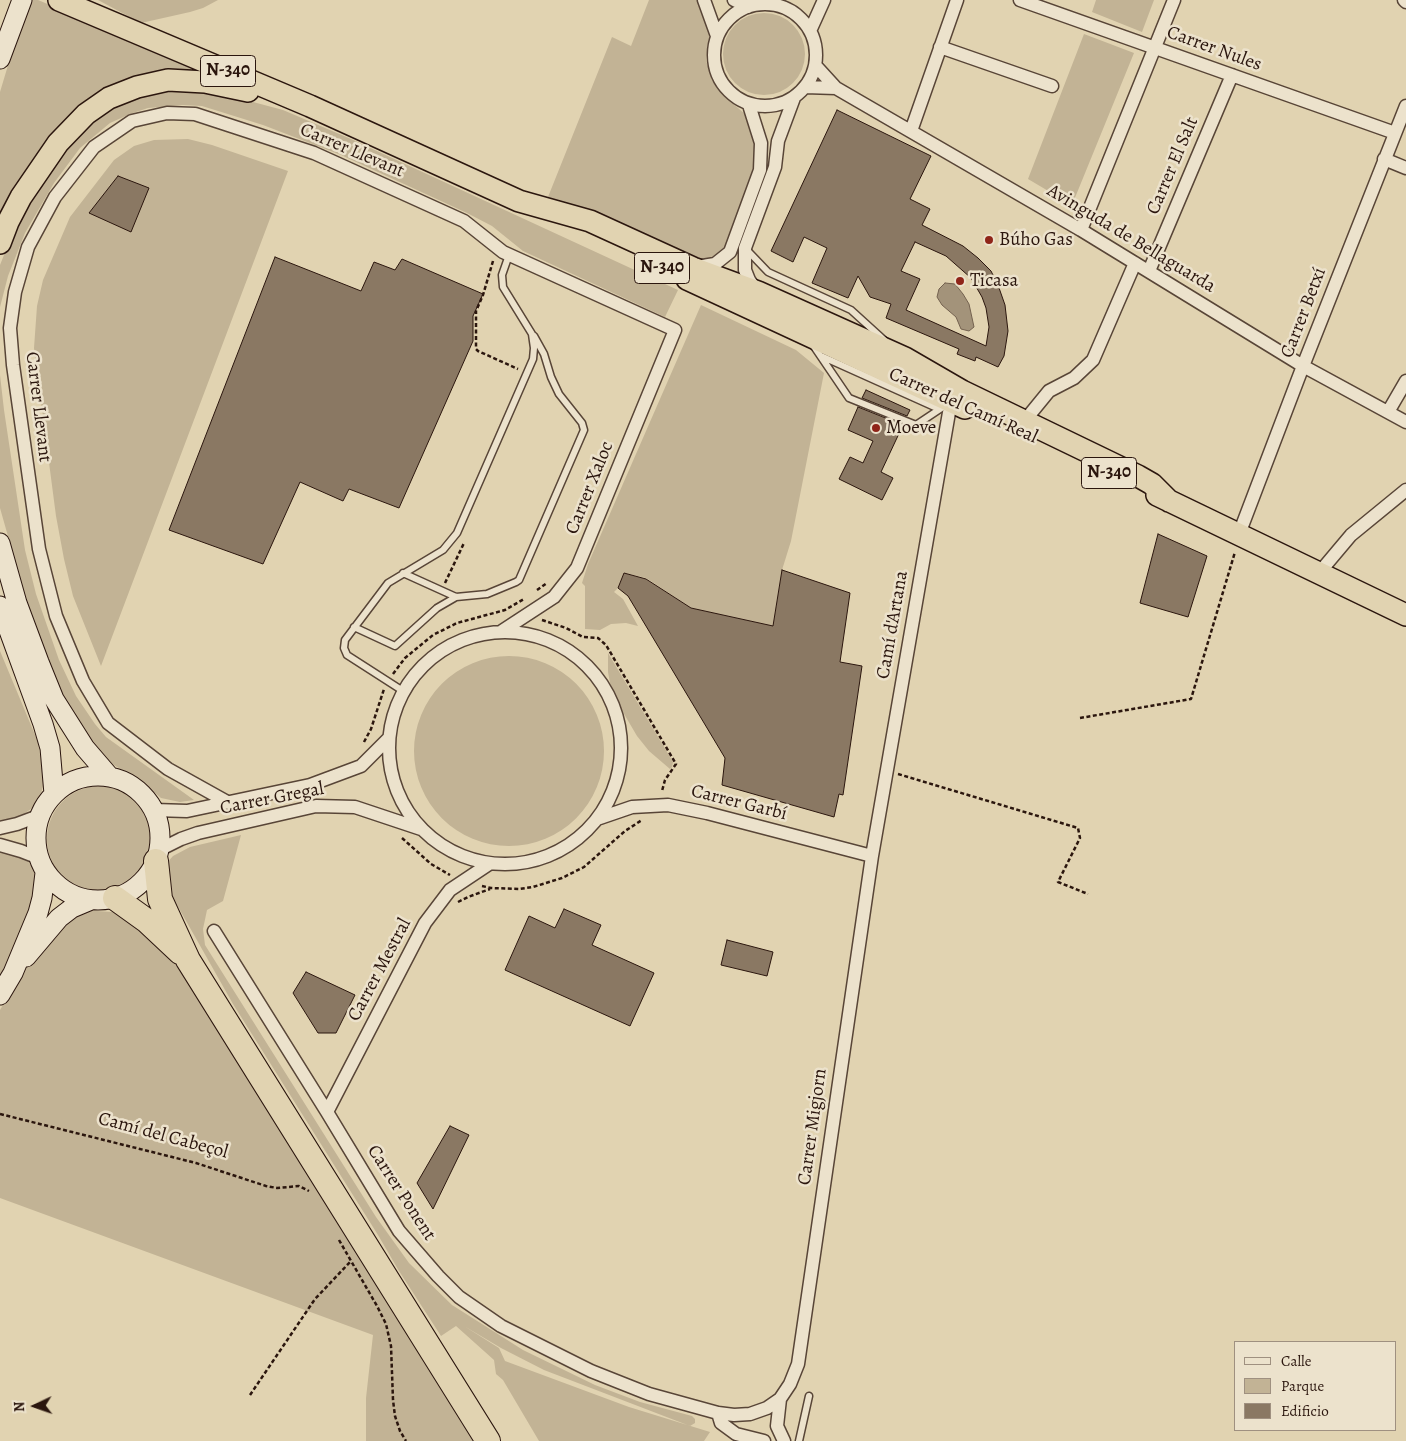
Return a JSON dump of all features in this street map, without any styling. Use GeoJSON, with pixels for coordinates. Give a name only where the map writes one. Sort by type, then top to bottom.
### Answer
{"type":"FeatureCollection","features":[{"type":"Feature","properties":{"kind":"highway","name":"N-340"},"geometry":{"type":"LineString","coordinates":[[59,0],[310,106],[519,201]]}},
{"type":"Feature","properties":{"kind":"highway"},"geometry":{"type":"LineString","coordinates":[[0,243],[21,197],[58,143],[86,114],[109,98],[122,92],[168,80],[205,82],[310,106]]}},
{"type":"Feature","properties":{"kind":"highway"},"geometry":{"type":"LineString","coordinates":[[519,201],[590,221],[693,268],[758,292],[906,358],[945,377],[962,391],[1138,476],[1152,484],[1169,501]]}},
{"type":"Feature","properties":{"kind":"highway","name":"Carrer del Camí Real"},"geometry":{"type":"LineString","coordinates":[[519,201],[805,334],[945,405],[1169,501],[1406,615]]}},
{"type":"Feature","properties":{"kind":"highway"},"geometry":{"type":"LineString","coordinates":[[158,856],[160,899],[188,960],[488,1441]]}},
{"type":"Feature","properties":{"kind":"highway"},"geometry":{"type":"LineString","coordinates":[[115,898],[147,921],[188,960]]}},
{"type":"Feature","properties":{"kind":"main road"},"geometry":{"type":"LineString","coordinates":[[0,59],[20,4]]}},
{"type":"Feature","properties":{"kind":"main road"},"geometry":{"type":"LineString","coordinates":[[0,543],[38,662],[54,699],[85,748],[110,777]]}},
{"type":"Feature","properties":{"kind":"main road"},"geometry":{"type":"LineString","coordinates":[[0,606],[50,748],[54,794]]}},
{"type":"Feature","properties":{"kind":"main road"},"geometry":{"type":"LineString","coordinates":[[0,995],[13,973],[42,898],[42,866],[36,838],[40,815],[54,794],[72,781],[91,776],[110,777],[128,783],[143,794],[154,810],[160,828],[158,856],[146,878],[132,891],[103,901],[74,896],[59,887],[42,866]]}},
{"type":"Feature","properties":{"kind":"main road"},"geometry":{"type":"LineString","coordinates":[[13,973],[59,918],[72,908],[91,900]]}},
{"type":"Feature","properties":{"kind":"street"},"geometry":{"type":"LineString","coordinates":[[704,0],[717,36]]}},
{"type":"Feature","properties":{"kind":"street"},"geometry":{"type":"LineString","coordinates":[[734,0],[748,7]]}},
{"type":"Feature","properties":{"kind":"street"},"geometry":{"type":"LineString","coordinates":[[781,6],[794,0]]}},
{"type":"Feature","properties":{"kind":"street"},"geometry":{"type":"LineString","coordinates":[[810,32],[824,0]]}},
{"type":"Feature","properties":{"kind":"street"},"geometry":{"type":"LineString","coordinates":[[911,131],[957,0]]}},
{"type":"Feature","properties":{"kind":"street","name":"Carrer Nules"},"geometry":{"type":"LineString","coordinates":[[1020,0],[1395,134]]}},
{"type":"Feature","properties":{"kind":"street"},"geometry":{"type":"LineString","coordinates":[[1081,230],[1174,0]]}},
{"type":"Feature","properties":{"kind":"street"},"geometry":{"type":"LineString","coordinates":[[764,4],[781,6],[798,16],[810,32],[815,48],[815,65],[811,77],[805,87],[794,98],[780,105],[764,107],[749,104],[734,97],[722,85],[715,69],[713,52],[717,36],[724,23],[735,13],[748,7],[764,4]]}},
{"type":"Feature","properties":{"kind":"street"},"geometry":{"type":"LineString","coordinates":[[940,47],[1052,86]]}},
{"type":"Feature","properties":{"kind":"street","name":"Avinguda de Bellaguarda"},"geometry":{"type":"LineString","coordinates":[[815,65],[836,88],[1149,270],[1303,366],[1406,422]]}},
{"type":"Feature","properties":{"kind":"street","name":"Carrer El Salt"},"geometry":{"type":"LineString","coordinates":[[1149,270],[1232,75]]}},
{"type":"Feature","properties":{"kind":"street","name":"Avinguda de Bellaguarda"},"geometry":{"type":"LineString","coordinates":[[805,87],[836,88]]}},
{"type":"Feature","properties":{"kind":"street"},"geometry":{"type":"LineString","coordinates":[[758,292],[749,280],[745,270],[745,248],[775,166],[778,141],[794,98]]}},
{"type":"Feature","properties":{"kind":"street"},"geometry":{"type":"LineString","coordinates":[[693,268],[715,264],[730,252],[760,170],[761,143],[749,104]]}},
{"type":"Feature","properties":{"kind":"street","name":"Carrer Betxí"},"geometry":{"type":"LineString","coordinates":[[1240,534],[1303,366],[1406,106]]}},
{"type":"Feature","properties":{"kind":"street","name":"Carrer Llevant"},"geometry":{"type":"LineString","coordinates":[[229,803],[168,769],[108,722],[83,681],[56,616],[38,549],[13,365],[10,328],[14,301],[28,247],[55,196],[94,147],[132,121],[167,113],[195,114],[314,152],[464,221],[509,255],[675,330]]}},
{"type":"Feature","properties":{"kind":"street"},"geometry":{"type":"LineString","coordinates":[[1384,159],[1406,168]]}},
{"type":"Feature","properties":{"kind":"street"},"geometry":{"type":"LineString","coordinates":[[1027,411],[1049,391],[1074,378],[1093,360],[1135,263]]}},
{"type":"Feature","properties":{"kind":"street","name":"Carrer Xaloc"},"geometry":{"type":"LineString","coordinates":[[502,631],[554,597],[578,568],[675,330]]}},
{"type":"Feature","properties":{"kind":"street"},"geometry":{"type":"LineString","coordinates":[[1388,412],[1406,381]]}},
{"type":"Feature","properties":{"kind":"street","name":"Camí d'Artana"},"geometry":{"type":"LineString","coordinates":[[872,856],[945,405]]}},
{"type":"Feature","properties":{"kind":"street"},"geometry":{"type":"LineString","coordinates":[[1319,573],[1351,535],[1406,490]]}},
{"type":"Feature","properties":{"kind":"street"},"geometry":{"type":"LineString","coordinates":[[502,631],[539,636],[572,652],[599,679],[616,712],[621,749],[615,786],[597,819],[576,840],[549,856],[520,864],[489,864],[452,852],[421,830],[402,802],[390,771],[389,738],[393,714],[403,691],[428,660],[442,651],[462,639],[502,631]]}},
{"type":"Feature","properties":{"kind":"street","name":"Carrer Gregal"},"geometry":{"type":"LineString","coordinates":[[154,810],[187,811],[310,785],[361,766],[389,738]]}},
{"type":"Feature","properties":{"kind":"street","name":"Carrer Garbí"},"geometry":{"type":"LineString","coordinates":[[597,819],[632,806],[668,805],[707,813],[872,856]]}},
{"type":"Feature","properties":{"kind":"street","name":"Carrer Gregal"},"geometry":{"type":"LineString","coordinates":[[158,856],[181,839],[198,833],[316,806],[355,806],[421,830]]}},
{"type":"Feature","properties":{"kind":"street"},"geometry":{"type":"LineString","coordinates":[[0,828],[40,815]]}},
{"type":"Feature","properties":{"kind":"street"},"geometry":{"type":"LineString","coordinates":[[0,845],[21,850],[42,866]]}},
{"type":"Feature","properties":{"kind":"street","name":"Carrer Migjorn"},"geometry":{"type":"LineString","coordinates":[[780,1399],[790,1384],[798,1364],[872,856]]}},
{"type":"Feature","properties":{"kind":"street","name":"Carrer Mestral"},"geometry":{"type":"LineString","coordinates":[[327,1112],[425,923],[450,890],[489,864]]}},
{"type":"Feature","properties":{"kind":"street","name":"Carrer Ponent"},"geometry":{"type":"LineString","coordinates":[[214,931],[399,1231],[459,1297],[478,1312],[501,1326],[591,1371],[650,1394],[718,1414],[750,1414],[767,1408],[780,1399]]}},
{"type":"Feature","properties":{"kind":"street"},"geometry":{"type":"LineString","coordinates":[[780,1399],[778,1426],[784,1441]]}},
{"type":"Feature","properties":{"kind":"street"},"geometry":{"type":"LineString","coordinates":[[718,1414],[721,1423],[736,1434],[764,1441]]}},
{"type":"Feature","properties":{"kind":"lane"},"geometry":{"type":"LineString","coordinates":[[745,248],[768,272],[851,310],[906,358]]}},
{"type":"Feature","properties":{"kind":"lane"},"geometry":{"type":"LineString","coordinates":[[354,627],[395,646],[438,608],[456,597],[487,594],[519,580],[584,430],[582,423],[559,394],[551,377],[544,354],[503,287],[502,275],[509,255]]}},
{"type":"Feature","properties":{"kind":"lane"},"geometry":{"type":"LineString","coordinates":[[403,691],[347,655],[344,648],[345,640],[388,583],[442,550],[457,534],[534,354],[533,338],[529,329]]}},
{"type":"Feature","properties":{"kind":"lane"},"geometry":{"type":"LineString","coordinates":[[805,334],[849,398],[916,425],[945,405]]}},
{"type":"Feature","properties":{"kind":"lane"},"geometry":{"type":"LineString","coordinates":[[820,355],[945,405]]}},
{"type":"Feature","properties":{"kind":"lane"},"geometry":{"type":"LineString","coordinates":[[1027,411],[1048,432]]}},
{"type":"Feature","properties":{"kind":"lane"},"geometry":{"type":"LineString","coordinates":[[403,574],[456,597]]}},
{"type":"Feature","properties":{"kind":"lane"},"geometry":{"type":"LineString","coordinates":[[799,1441],[809,1396]]}},
{"type":"Feature","properties":{"kind":"path"},"geometry":{"type":"LineString","coordinates":[[493,260],[483,295],[476,311],[476,349],[527,373]]}},
{"type":"Feature","properties":{"kind":"path"},"geometry":{"type":"LineString","coordinates":[[1080,718],[1191,699],[1240,534]]}},
{"type":"Feature","properties":{"kind":"path"},"geometry":{"type":"LineString","coordinates":[[452,586],[446,583],[464,541]]}},
{"type":"Feature","properties":{"kind":"path"},"geometry":{"type":"LineString","coordinates":[[362,746],[371,729],[380,698],[388,682],[405,658],[433,635],[446,628],[467,620],[505,610],[566,628],[583,638],[598,638],[606,645],[676,764],[665,780],[656,806],[650,815],[625,831],[584,867],[562,878],[533,887],[491,888],[450,875],[431,864],[398,836]]}},
{"type":"Feature","properties":{"kind":"path"},"geometry":{"type":"LineString","coordinates":[[886,771],[1078,828],[1080,838],[1058,882],[1088,894]]}},
{"type":"Feature","properties":{"kind":"path"},"geometry":{"type":"LineString","coordinates":[[451,907],[468,897],[491,888]]}},
{"type":"Feature","properties":{"kind":"path","name":"Camí del Cabeçol"},"geometry":{"type":"LineString","coordinates":[[0,1114],[196,1163],[266,1186],[278,1188],[299,1186],[307,1189],[313,1196]]}},
{"type":"Feature","properties":{"kind":"path"},"geometry":{"type":"LineString","coordinates":[[337,1237],[386,1324],[391,1346],[393,1400],[400,1431],[406,1441]]}},
{"type":"Feature","properties":{"kind":"path"},"geometry":{"type":"LineString","coordinates":[[250,1394],[315,1299],[351,1261]]}},
{"type":"Feature","properties":{"kind":"green space"},"geometry":{"type":"Polygon","coordinates":[[[32,0],[38,0],[224,78],[104,93],[0,229],[0,92],[32,0]]]}},
{"type":"Feature","properties":{"kind":"green space"},"geometry":{"type":"Polygon","coordinates":[[[98,0],[218,0],[190,12],[141,23],[98,0]]]}},
{"type":"Feature","properties":{"kind":"green space"},"geometry":{"type":"Polygon","coordinates":[[[649,0],[699,0],[709,28],[706,60],[712,80],[724,96],[745,114],[757,138],[755,176],[723,252],[716,258],[694,261],[548,197],[612,37],[631,46],[649,0]]]}},
{"type":"Feature","properties":{"kind":"green space"},"geometry":{"type":"Polygon","coordinates":[[[1096,0],[1154,0],[1142,32],[1092,12],[1096,0]]]}},
{"type":"Feature","properties":{"kind":"green space"},"geometry":{"type":"Polygon","coordinates":[[[764,13],[780,16],[793,25],[802,38],[805,54],[802,70],[793,83],[780,92],[764,95],[748,92],[735,83],[726,70],[723,54],[726,38],[735,25],[748,16],[764,13]]]}},
{"type":"Feature","properties":{"kind":"green space"},"geometry":{"type":"Polygon","coordinates":[[[1084,34],[1134,53],[1072,205],[1028,179],[1084,34]]]}},
{"type":"Feature","properties":{"kind":"green space"},"geometry":{"type":"Polygon","coordinates":[[[177,88],[223,94],[283,110],[351,139],[678,290],[665,317],[523,251],[492,226],[467,213],[341,155],[263,125],[202,106],[183,105],[148,108],[130,114],[110,123],[80,148],[54,183],[25,233],[8,276],[0,307],[0,265],[8,245],[25,207],[75,134],[124,99],[177,88]]]}},
{"type":"Feature","properties":{"kind":"green space"},"geometry":{"type":"Polygon","coordinates":[[[188,139],[212,145],[288,171],[101,666],[73,596],[56,516],[34,348],[37,306],[43,280],[70,217],[114,160],[134,146],[154,140],[188,139]]]}},
{"type":"Feature","properties":{"kind":"green space"},"geometry":{"type":"Polygon","coordinates":[[[701,305],[796,350],[824,373],[791,541],[782,570],[773,626],[691,608],[646,578],[624,573],[618,588],[614,592],[623,599],[638,626],[626,623],[611,624],[600,630],[585,629],[585,586],[582,583],[588,564],[701,305]]]}},
{"type":"Feature","properties":{"kind":"green space"},"geometry":{"type":"Polygon","coordinates":[[[0,375],[25,550],[36,594],[59,660],[76,696],[106,737],[194,800],[180,802],[161,798],[139,780],[112,764],[93,746],[58,689],[34,628],[0,508],[0,375]]]}},
{"type":"Feature","properties":{"kind":"green space"},"geometry":{"type":"Polygon","coordinates":[[[0,651],[38,742],[44,782],[40,798],[31,809],[18,818],[0,823],[0,651]]]}},
{"type":"Feature","properties":{"kind":"green space"},"geometry":{"type":"Polygon","coordinates":[[[608,653],[673,762],[670,769],[649,751],[637,736],[620,707],[610,683],[608,653]]]}},
{"type":"Feature","properties":{"kind":"green space"},"geometry":{"type":"Polygon","coordinates":[[[518,656],[546,663],[577,683],[597,714],[603,732],[603,770],[597,788],[577,819],[546,839],[528,845],[500,846],[490,845],[464,835],[448,825],[435,812],[421,788],[415,770],[414,742],[415,732],[425,706],[435,690],[448,677],[472,663],[490,657],[518,656]]]}},
{"type":"Feature","properties":{"kind":"green space"},"geometry":{"type":"Polygon","coordinates":[[[100,786],[120,790],[138,801],[149,819],[153,839],[149,859],[138,877],[120,888],[100,892],[80,888],[62,877],[51,859],[47,839],[51,819],[62,801],[80,790],[100,786]]]}},
{"type":"Feature","properties":{"kind":"green space"},"geometry":{"type":"Polygon","coordinates":[[[241,835],[223,901],[207,910],[203,929],[205,945],[376,1217],[409,1263],[452,1305],[523,1350],[595,1385],[640,1402],[692,1416],[695,1419],[695,1423],[690,1426],[710,1432],[704,1441],[539,1441],[503,1380],[496,1374],[494,1360],[456,1326],[441,1336],[233,1004],[172,896],[165,865],[173,856],[190,847],[241,835]],[[464,1326],[499,1348],[505,1361],[629,1407],[688,1425],[544,1370],[464,1326]]]}},
{"type":"Feature","properties":{"kind":"green space"},"geometry":{"type":"Polygon","coordinates":[[[0,850],[7,851],[28,861],[35,870],[38,885],[37,897],[0,982],[0,850]]]}},
{"type":"Feature","properties":{"kind":"green space"},"geometry":{"type":"Polygon","coordinates":[[[82,910],[125,915],[167,950],[474,1441],[366,1441],[366,1398],[373,1335],[0,1198],[0,1010],[29,961],[41,947],[82,910]]]}},
{"type":"Feature","properties":{"kind":"shaded area"},"geometry":{"type":"Polygon","coordinates":[[[945,283],[955,284],[969,304],[974,327],[969,331],[961,329],[956,317],[942,305],[937,297],[939,289],[945,283]]]}},
{"type":"Feature","properties":{"kind":"building"},"geometry":{"type":"Polygon","coordinates":[[[837,110],[931,156],[910,199],[930,209],[922,225],[963,246],[991,271],[1005,305],[1008,331],[1004,356],[998,367],[976,357],[975,361],[957,354],[959,349],[886,318],[891,304],[870,297],[858,276],[848,298],[812,283],[827,248],[804,237],[793,262],[771,251],[837,110]],[[915,242],[901,271],[920,279],[906,310],[986,346],[989,327],[982,297],[971,278],[946,256],[915,242]]]}},
{"type":"Feature","properties":{"kind":"building"},"geometry":{"type":"Polygon","coordinates":[[[118,176],[149,188],[131,232],[89,213],[118,176]]]}},
{"type":"Feature","properties":{"kind":"building"},"geometry":{"type":"Polygon","coordinates":[[[275,257],[361,291],[374,262],[395,270],[402,259],[483,294],[473,316],[473,341],[399,508],[349,489],[343,501],[300,482],[263,564],[169,530],[275,257]]]}},
{"type":"Feature","properties":{"kind":"building"},"geometry":{"type":"Polygon","coordinates":[[[866,390],[910,410],[907,416],[862,398],[866,390]]]}},
{"type":"Feature","properties":{"kind":"building"},"geometry":{"type":"Polygon","coordinates":[[[858,407],[903,425],[881,472],[893,478],[882,500],[839,479],[850,457],[863,463],[873,441],[848,430],[858,407]]]}},
{"type":"Feature","properties":{"kind":"building"},"geometry":{"type":"Polygon","coordinates":[[[1158,534],[1207,556],[1188,617],[1140,603],[1158,534]]]}},
{"type":"Feature","properties":{"kind":"building"},"geometry":{"type":"Polygon","coordinates":[[[782,570],[850,593],[840,662],[862,666],[843,795],[839,794],[834,817],[722,785],[725,758],[628,596],[618,588],[624,573],[646,579],[691,608],[773,626],[782,570]]]}},
{"type":"Feature","properties":{"kind":"building"},"geometry":{"type":"Polygon","coordinates":[[[564,909],[601,925],[592,945],[654,973],[630,1026],[505,970],[529,916],[555,928],[564,909]]]}},
{"type":"Feature","properties":{"kind":"building"},"geometry":{"type":"Polygon","coordinates":[[[727,940],[773,952],[767,976],[721,965],[727,940]]]}},
{"type":"Feature","properties":{"kind":"building"},"geometry":{"type":"Polygon","coordinates":[[[306,972],[355,995],[336,1033],[318,1033],[293,993],[306,972]]]}},
{"type":"Feature","properties":{"kind":"building"},"geometry":{"type":"Polygon","coordinates":[[[450,1126],[469,1135],[433,1209],[417,1183],[450,1126]]]}},
{"type":"Feature","properties":{"kind":"place","name":"Búho Gas"},"geometry":{"type":"Point","coordinates":[989,240]}},
{"type":"Feature","properties":{"kind":"place","name":"Ticasa"},"geometry":{"type":"Point","coordinates":[960,281]}},
{"type":"Feature","properties":{"kind":"place","name":"Moeve"},"geometry":{"type":"Point","coordinates":[876,428]}}]}
